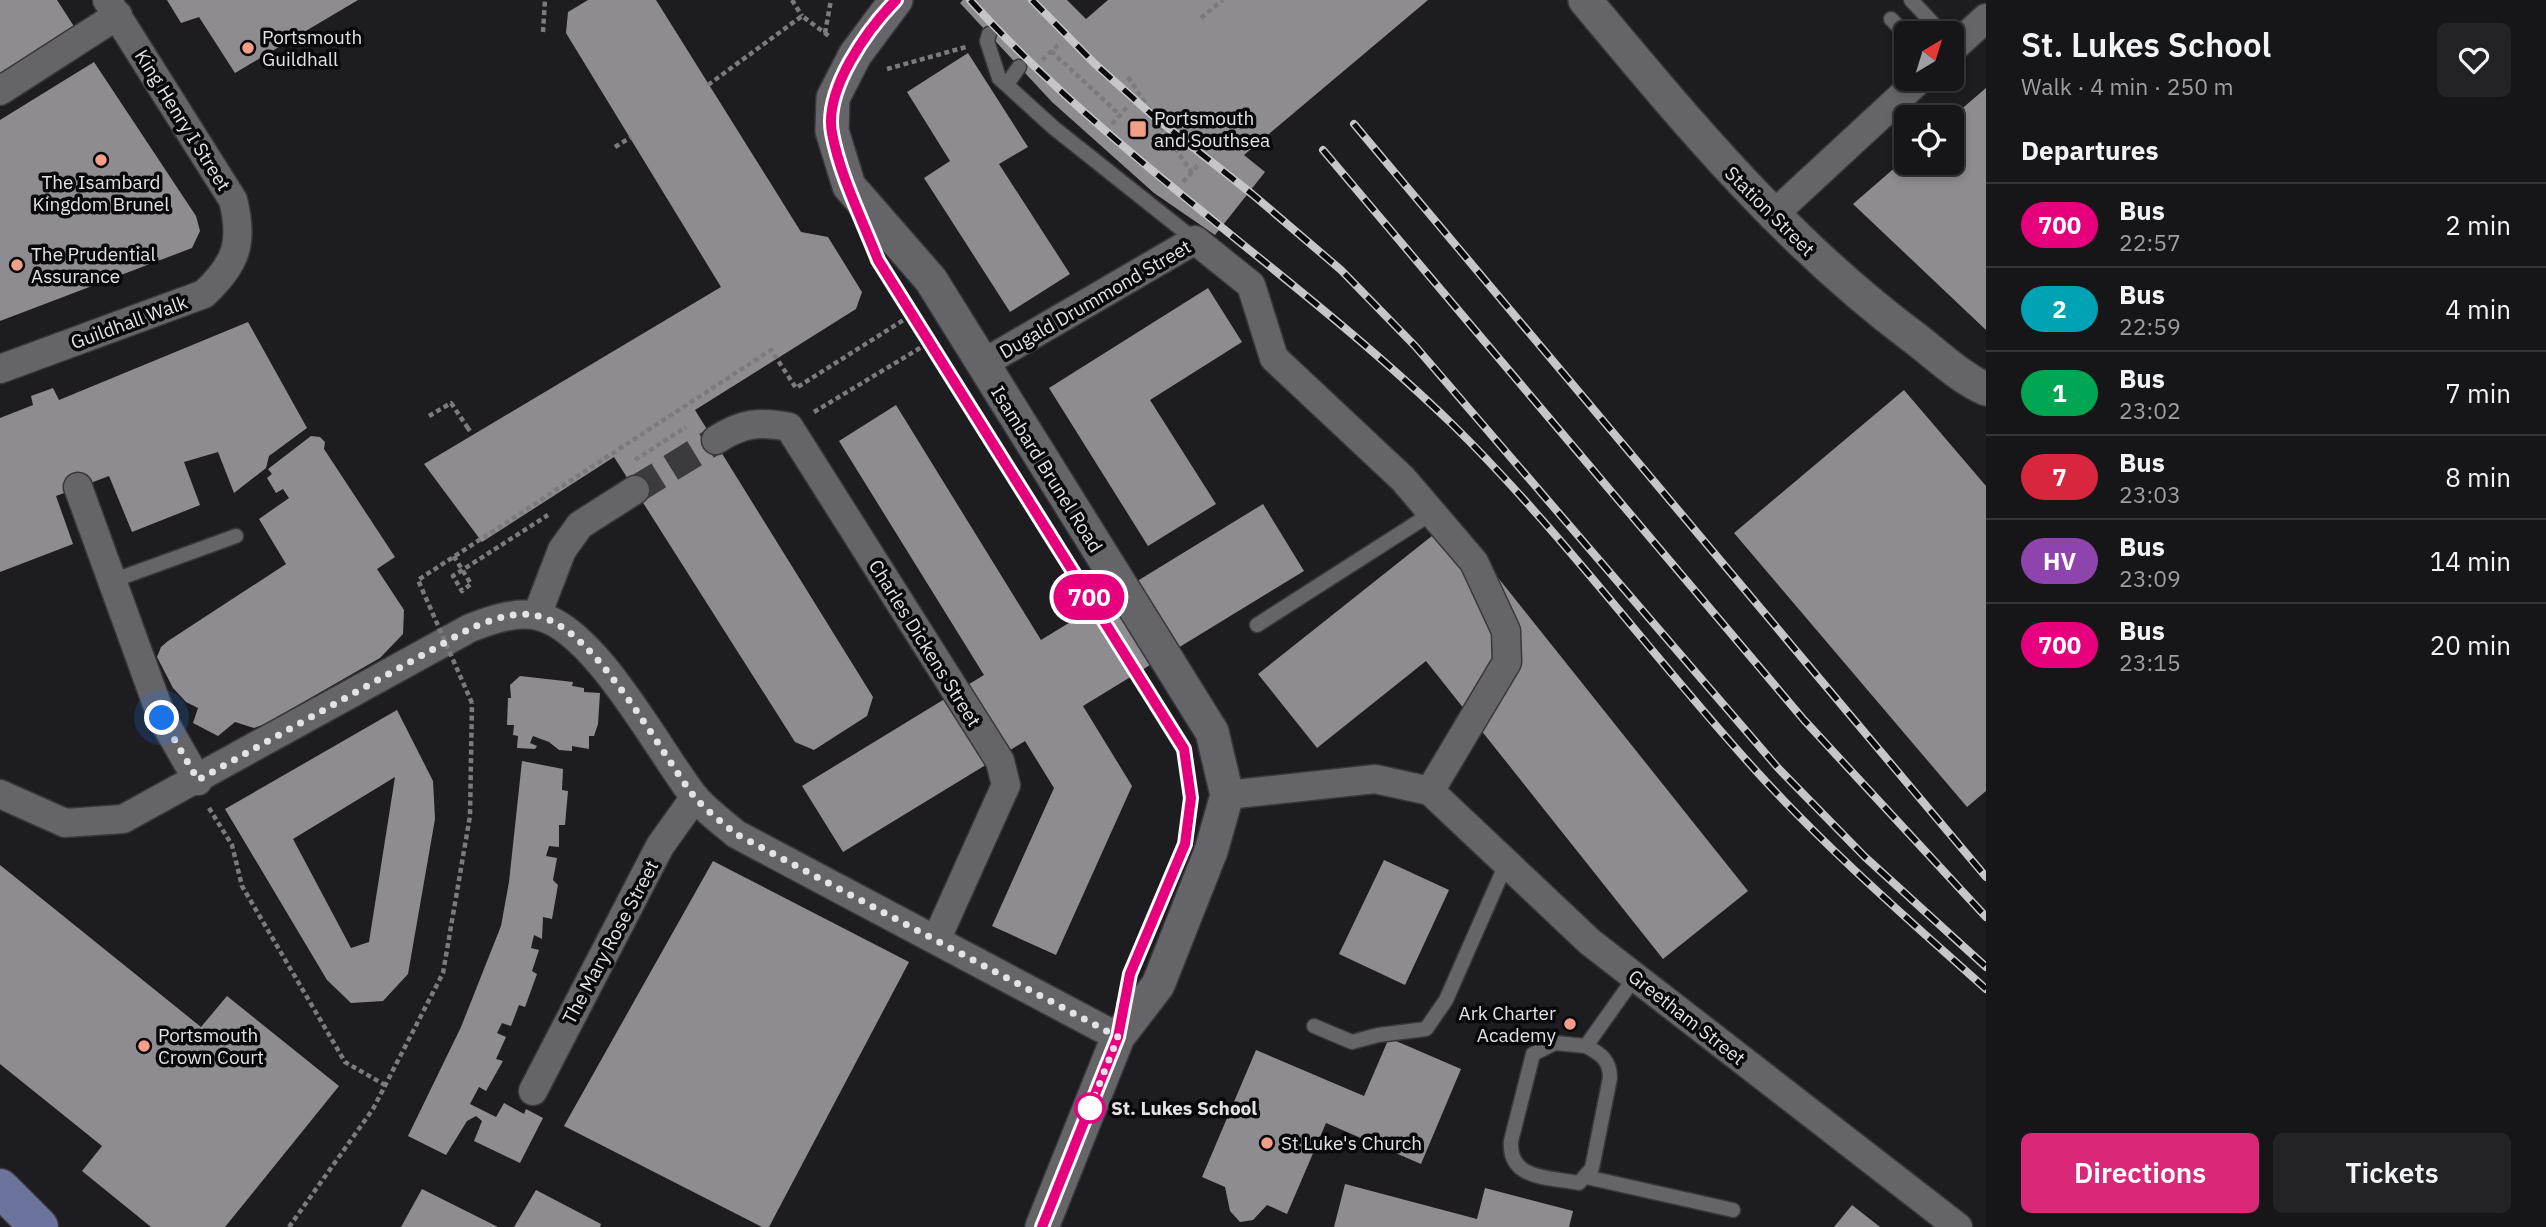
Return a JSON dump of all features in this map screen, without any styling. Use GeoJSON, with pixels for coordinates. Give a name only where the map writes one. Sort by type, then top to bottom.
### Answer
{"type":"FeatureCollection","features":[{"type":"Feature","properties":{"kind":"main road"},"geometry":{"type":"LineString","coordinates":[[0,1188],[39,1227]]}},
{"type":"Feature","properties":{"kind":"street","name":"Isambard Brunel Road"},"geometry":{"type":"LineString","coordinates":[[896,0],[855,55],[834,98],[832,131],[849,186],[931,280],[1212,732],[1227,795],[1211,851],[1158,985],[1118,1037],[1042,1227]]}},
{"type":"Feature","properties":{"kind":"street","name":"Station Street"},"geometry":{"type":"LineString","coordinates":[[1585,0],[1708,148],[1772,216],[1869,304],[1986,389]]}},
{"type":"Feature","properties":{"kind":"street"},"geometry":{"type":"LineString","coordinates":[[0,91],[113,8]]}},
{"type":"Feature","properties":{"kind":"street","name":"King Henry I Street"},"geometry":{"type":"LineString","coordinates":[[113,8],[233,200],[239,224],[238,248]]}},
{"type":"Feature","properties":{"kind":"street"},"geometry":{"type":"LineString","coordinates":[[1964,34],[1986,18]]}},
{"type":"Feature","properties":{"kind":"street"},"geometry":{"type":"LineString","coordinates":[[1772,216],[1907,91]]}},
{"type":"Feature","properties":{"kind":"street","name":"Dugald Drummond Street"},"geometry":{"type":"LineString","coordinates":[[982,364],[1195,240],[1251,285],[1274,358],[1404,479],[1474,562],[1506,631],[1507,663],[1430,791]]}},
{"type":"Feature","properties":{"kind":"street","name":"Guildhall Walk"},"geometry":{"type":"LineString","coordinates":[[0,369],[204,294],[220,279],[238,248]]}},
{"type":"Feature","properties":{"kind":"street"},"geometry":{"type":"LineString","coordinates":[[716,440],[735,427],[767,423],[789,428]]}},
{"type":"Feature","properties":{"kind":"street","name":"Charles Dickens Street"},"geometry":{"type":"LineString","coordinates":[[789,428],[1000,761],[1006,785],[937,938]]}},
{"type":"Feature","properties":{"kind":"street"},"geometry":{"type":"LineString","coordinates":[[78,487],[162,718],[195,781]]}},
{"type":"Feature","properties":{"kind":"street"},"geometry":{"type":"LineString","coordinates":[[537,615],[562,550],[580,525],[635,490]]}},
{"type":"Feature","properties":{"kind":"street"},"geometry":{"type":"LineString","coordinates":[[0,794],[65,823],[123,819],[471,628],[502,616],[537,615],[566,627],[592,652],[695,797],[736,834],[937,938],[1118,1037]]}},
{"type":"Feature","properties":{"kind":"street"},"geometry":{"type":"LineString","coordinates":[[1227,795],[1375,779],[1430,791]]}},
{"type":"Feature","properties":{"kind":"street","name":"Greetham Street"},"geometry":{"type":"LineString","coordinates":[[1430,791],[1590,942],[1958,1227]]}},
{"type":"Feature","properties":{"kind":"street","name":"The Mary Rose Street"},"geometry":{"type":"LineString","coordinates":[[533,1091],[660,846],[695,797]]}},
{"type":"Feature","properties":{"kind":"lane"},"geometry":{"type":"LineString","coordinates":[[1911,0],[1930,21]]}},
{"type":"Feature","properties":{"kind":"lane"},"geometry":{"type":"LineString","coordinates":[[1891,19],[1894,22]]}},
{"type":"Feature","properties":{"kind":"lane"},"geometry":{"type":"LineString","coordinates":[[988,38],[999,78],[1054,128],[1195,240]]}},
{"type":"Feature","properties":{"kind":"lane"},"geometry":{"type":"LineString","coordinates":[[1007,84],[1019,67]]}},
{"type":"Feature","properties":{"kind":"lane"},"geometry":{"type":"LineString","coordinates":[[1256,625],[1432,513]]}},
{"type":"Feature","properties":{"kind":"lane"},"geometry":{"type":"LineString","coordinates":[[112,581],[236,536]]}},
{"type":"Feature","properties":{"kind":"lane"},"geometry":{"type":"LineString","coordinates":[[1314,1026],[1352,1042],[1378,1035],[1426,1029],[1447,1000],[1507,864]]}},
{"type":"Feature","properties":{"kind":"lane"},"geometry":{"type":"LineString","coordinates":[[1586,1046],[1635,977]]}},
{"type":"Feature","properties":{"kind":"lane"},"geometry":{"type":"LineString","coordinates":[[1555,1043],[1586,1046],[1601,1054],[1610,1066],[1610,1078],[1591,1168],[1586,1177],[1579,1183],[1528,1172],[1514,1166],[1510,1156],[1511,1141],[1534,1054],[1555,1043]]}},
{"type":"Feature","properties":{"kind":"lane"},"geometry":{"type":"LineString","coordinates":[[1586,1177],[1733,1210]]}},
{"type":"Feature","properties":{"kind":"path"},"geometry":{"type":"LineString","coordinates":[[543,32],[545,0]]}},
{"type":"Feature","properties":{"kind":"path"},"geometry":{"type":"LineString","coordinates":[[792,0],[802,16],[855,55]]}},
{"type":"Feature","properties":{"kind":"path"},"geometry":{"type":"LineString","coordinates":[[825,33],[831,0]]}},
{"type":"Feature","properties":{"kind":"path"},"geometry":{"type":"LineString","coordinates":[[1201,18],[1223,0]]}},
{"type":"Feature","properties":{"kind":"path"},"geometry":{"type":"LineString","coordinates":[[708,85],[802,16]]}},
{"type":"Feature","properties":{"kind":"path"},"geometry":{"type":"LineString","coordinates":[[892,70],[988,38]]}},
{"type":"Feature","properties":{"kind":"path"},"geometry":{"type":"LineString","coordinates":[[1042,60],[1061,42]]}},
{"type":"Feature","properties":{"kind":"path"},"geometry":{"type":"LineString","coordinates":[[1051,51],[1120,115]]}},
{"type":"Feature","properties":{"kind":"path"},"geometry":{"type":"LineString","coordinates":[[1128,77],[1192,173]]}},
{"type":"Feature","properties":{"kind":"path"},"geometry":{"type":"LineString","coordinates":[[1112,124],[1129,106]]}},
{"type":"Feature","properties":{"kind":"path"},"geometry":{"type":"LineString","coordinates":[[615,147],[631,136]]}},
{"type":"Feature","properties":{"kind":"path"},"geometry":{"type":"LineString","coordinates":[[1182,182],[1200,163]]}},
{"type":"Feature","properties":{"kind":"path"},"geometry":{"type":"LineString","coordinates":[[289,1227],[373,1109],[443,973],[470,816],[472,703],[418,580],[771,350],[796,388],[913,314]]}},
{"type":"Feature","properties":{"kind":"path"},"geometry":{"type":"LineString","coordinates":[[789,428],[930,342]]}},
{"type":"Feature","properties":{"kind":"path"},"geometry":{"type":"LineString","coordinates":[[429,416],[451,403],[470,431],[467,427]]}},
{"type":"Feature","properties":{"kind":"path"},"geometry":{"type":"LineString","coordinates":[[453,576],[461,591],[471,584],[454,556]]}},
{"type":"Feature","properties":{"kind":"path"},"geometry":{"type":"LineString","coordinates":[[195,781],[232,845],[242,886],[345,1062],[385,1085]]}},
{"type":"Feature","properties":{"kind":"building"},"geometry":{"type":"Polygon","coordinates":[[[0,0],[57,0],[77,31],[0,79],[0,0]]]}},
{"type":"Feature","properties":{"kind":"building","name":"Portsmouth Guildhall"},"geometry":{"type":"Polygon","coordinates":[[[167,0],[358,0],[235,73],[199,17],[181,23],[167,0]]]}},
{"type":"Feature","properties":{"kind":"building"},"geometry":{"type":"Polygon","coordinates":[[[588,0],[656,0],[801,232],[828,237],[862,292],[856,309],[695,410],[873,697],[867,716],[814,750],[795,742],[614,457],[482,542],[424,464],[721,287],[566,33],[568,12],[588,0]]]}},
{"type":"Feature","properties":{"kind":"building"},"geometry":{"type":"Polygon","coordinates":[[[963,0],[1067,0],[1086,19],[1108,0],[1428,0],[1244,155],[1265,172],[1215,235],[1154,193],[1052,102],[960,3],[963,0]]]}},
{"type":"Feature","properties":{"kind":"building"},"geometry":{"type":"Polygon","coordinates":[[[968,53],[1028,147],[999,164],[1070,274],[1010,312],[924,178],[950,161],[907,92],[968,53]]]}},
{"type":"Feature","properties":{"kind":"building"},"geometry":{"type":"Polygon","coordinates":[[[94,62],[196,216],[200,231],[192,248],[0,321],[0,120],[94,62]]]}},
{"type":"Feature","properties":{"kind":"building"},"geometry":{"type":"Polygon","coordinates":[[[1986,88],[1986,330],[1853,204],[1894,168],[1894,175],[1964,175],[1964,107],[1986,88]]]}},
{"type":"Feature","properties":{"kind":"building"},"geometry":{"type":"Polygon","coordinates":[[[1208,288],[1242,342],[1150,400],[1216,504],[1148,546],[1049,388],[1208,288]]]}},
{"type":"Feature","properties":{"kind":"building"},"geometry":{"type":"Polygon","coordinates":[[[248,322],[307,428],[269,456],[266,468],[234,493],[218,452],[184,462],[200,505],[132,532],[109,476],[56,496],[73,544],[0,572],[0,418],[33,405],[31,396],[53,388],[59,400],[248,322]]]}},
{"type":"Feature","properties":{"kind":"building"},"geometry":{"type":"Polygon","coordinates":[[[1904,390],[1986,486],[1986,791],[1967,807],[1734,533],[1904,390]]]}},
{"type":"Feature","properties":{"kind":"building"},"geometry":{"type":"Polygon","coordinates":[[[896,405],[1041,640],[1263,504],[1304,571],[1083,706],[1132,786],[1056,955],[992,926],[1054,788],[1025,741],[843,852],[802,786],[984,675],[839,441],[896,405]]]}},
{"type":"Feature","properties":{"kind":"building"},"geometry":{"type":"Polygon","coordinates":[[[311,436],[320,437],[325,442],[324,449],[395,557],[377,569],[404,610],[403,634],[380,658],[265,724],[254,728],[235,722],[218,736],[193,723],[198,708],[186,702],[173,688],[157,657],[161,647],[168,641],[286,564],[259,519],[289,498],[283,489],[276,493],[267,478],[272,474],[268,469],[311,436]]]}},
{"type":"Feature","properties":{"kind":"building"},"geometry":{"type":"Polygon","coordinates":[[[1452,520],[1748,891],[1663,959],[1426,661],[1317,748],[1258,674],[1452,520]]]}},
{"type":"Feature","properties":{"kind":"building"},"geometry":{"type":"Polygon","coordinates":[[[520,676],[573,682],[572,686],[584,688],[584,692],[600,693],[598,724],[594,736],[589,736],[589,749],[572,746],[572,751],[559,750],[549,742],[533,736],[530,743],[537,746],[535,749],[517,748],[518,736],[513,735],[514,725],[507,725],[508,698],[511,698],[510,685],[520,676]]]}},
{"type":"Feature","properties":{"kind":"building"},"geometry":{"type":"Polygon","coordinates":[[[397,710],[433,781],[435,819],[408,974],[383,1001],[351,1003],[327,980],[225,809],[397,710]],[[395,777],[293,839],[351,948],[369,942],[395,777]]]}},
{"type":"Feature","properties":{"kind":"building"},"geometry":{"type":"Polygon","coordinates":[[[522,761],[563,769],[562,790],[568,791],[565,825],[559,825],[559,847],[549,846],[546,856],[557,858],[553,880],[558,885],[552,919],[543,917],[542,939],[534,935],[531,948],[539,950],[532,971],[537,974],[525,1007],[519,1005],[511,1026],[502,1023],[497,1033],[506,1037],[496,1059],[503,1061],[486,1091],[479,1087],[470,1104],[496,1117],[504,1103],[524,1114],[526,1109],[543,1118],[520,1163],[474,1141],[482,1121],[476,1116],[467,1121],[446,1155],[408,1136],[461,1027],[501,926],[509,882],[522,761]]]}},
{"type":"Feature","properties":{"kind":"building"},"geometry":{"type":"Polygon","coordinates":[[[1384,860],[1449,890],[1405,985],[1339,954],[1384,860]]]}},
{"type":"Feature","properties":{"kind":"building"},"geometry":{"type":"Polygon","coordinates":[[[713,861],[909,962],[769,1227],[762,1227],[564,1126],[713,861]]]}},
{"type":"Feature","properties":{"kind":"building","name":"Portsmouth Crown Court"},"geometry":{"type":"Polygon","coordinates":[[[0,865],[201,1027],[227,996],[339,1086],[225,1227],[151,1227],[82,1171],[102,1146],[0,1064],[0,865]]]}},
{"type":"Feature","properties":{"kind":"building","name":"St Luke's Church"},"geometry":{"type":"Polygon","coordinates":[[[1389,1038],[1461,1069],[1421,1164],[1326,1123],[1287,1214],[1267,1205],[1253,1220],[1240,1222],[1230,1211],[1225,1187],[1202,1177],[1256,1050],[1364,1096],[1389,1038]]]}},
{"type":"Feature","properties":{"kind":"building"},"geometry":{"type":"Polygon","coordinates":[[[1345,1184],[1477,1219],[1485,1188],[1573,1211],[1569,1227],[1334,1227],[1345,1184]]]}},
{"type":"Feature","properties":{"kind":"building"},"geometry":{"type":"Polygon","coordinates":[[[422,1189],[498,1227],[401,1227],[422,1189]]]}},
{"type":"Feature","properties":{"kind":"building"},"geometry":{"type":"Polygon","coordinates":[[[536,1190],[601,1224],[600,1227],[514,1227],[536,1190]]]}},
{"type":"Feature","properties":{"kind":"building"},"geometry":{"type":"Polygon","coordinates":[[[1852,1205],[1880,1227],[1834,1227],[1852,1205]]]}},
{"type":"Feature","properties":{"kind":"tunnel"},"geometry":{"type":"LineString","coordinates":[[635,490],[716,440]]}},
{"type":"Feature","properties":{"kind":"railway"},"geometry":{"type":"LineString","coordinates":[[970,0],[1026,58],[1084,112],[1332,317],[1452,424],[1532,508],[1720,730],[1785,802],[1869,884],[1986,989]]}},
{"type":"Feature","properties":{"kind":"railway"},"geometry":{"type":"LineString","coordinates":[[1032,0],[1095,64],[1151,114],[1252,194],[1341,270],[1415,346],[1778,768],[1865,857],[1986,967]]}},
{"type":"Feature","properties":{"kind":"railway"},"geometry":{"type":"LineString","coordinates":[[1354,124],[1986,877]]}},
{"type":"Feature","properties":{"kind":"railway"},"geometry":{"type":"LineString","coordinates":[[1323,150],[1804,720],[1986,917]]}},
{"type":"Feature","properties":{"kind":"bus line","name":"700"},"geometry":{"type":"LineString","coordinates":[[896,0],[872,28],[834,98],[832,131],[849,186],[878,260],[1184,749],[1191,798],[1185,844],[1130,974],[1118,1037],[1042,1227]]}},
{"type":"Feature","properties":{"kind":"place","name":"Portsmouth Guildhall"},"geometry":{"type":"Point","coordinates":[248,48]}},
{"type":"Feature","properties":{"kind":"place","name":"Portsmouth and Southsea"},"geometry":{"type":"Point","coordinates":[1138,129]}},
{"type":"Feature","properties":{"kind":"place","name":"The Isambard Kingdom Brunel"},"geometry":{"type":"Point","coordinates":[101,160]}},
{"type":"Feature","properties":{"kind":"place","name":"The Prudential Assurance"},"geometry":{"type":"Point","coordinates":[17,265]}},
{"type":"Feature","properties":{"kind":"place","name":"Ark Charter Academy"},"geometry":{"type":"Point","coordinates":[1570,1024]}},
{"type":"Feature","properties":{"kind":"place","name":"Portsmouth Crown Court"},"geometry":{"type":"Point","coordinates":[144,1046]}},
{"type":"Feature","properties":{"kind":"place","name":"St. Lukes School"},"geometry":{"type":"Point","coordinates":[1090,1108]}},
{"type":"Feature","properties":{"kind":"place","name":"St Luke's Church"},"geometry":{"type":"Point","coordinates":[1267,1143]}},
{"type":"Feature","properties":{"kind":"route"},"geometry":{"type":"LineString","coordinates":[[162,718],[198,780],[471,628],[502,616],[537,615],[566,627],[592,652],[695,797],[736,834],[937,938],[1118,1037],[1090,1108]]}}]}
